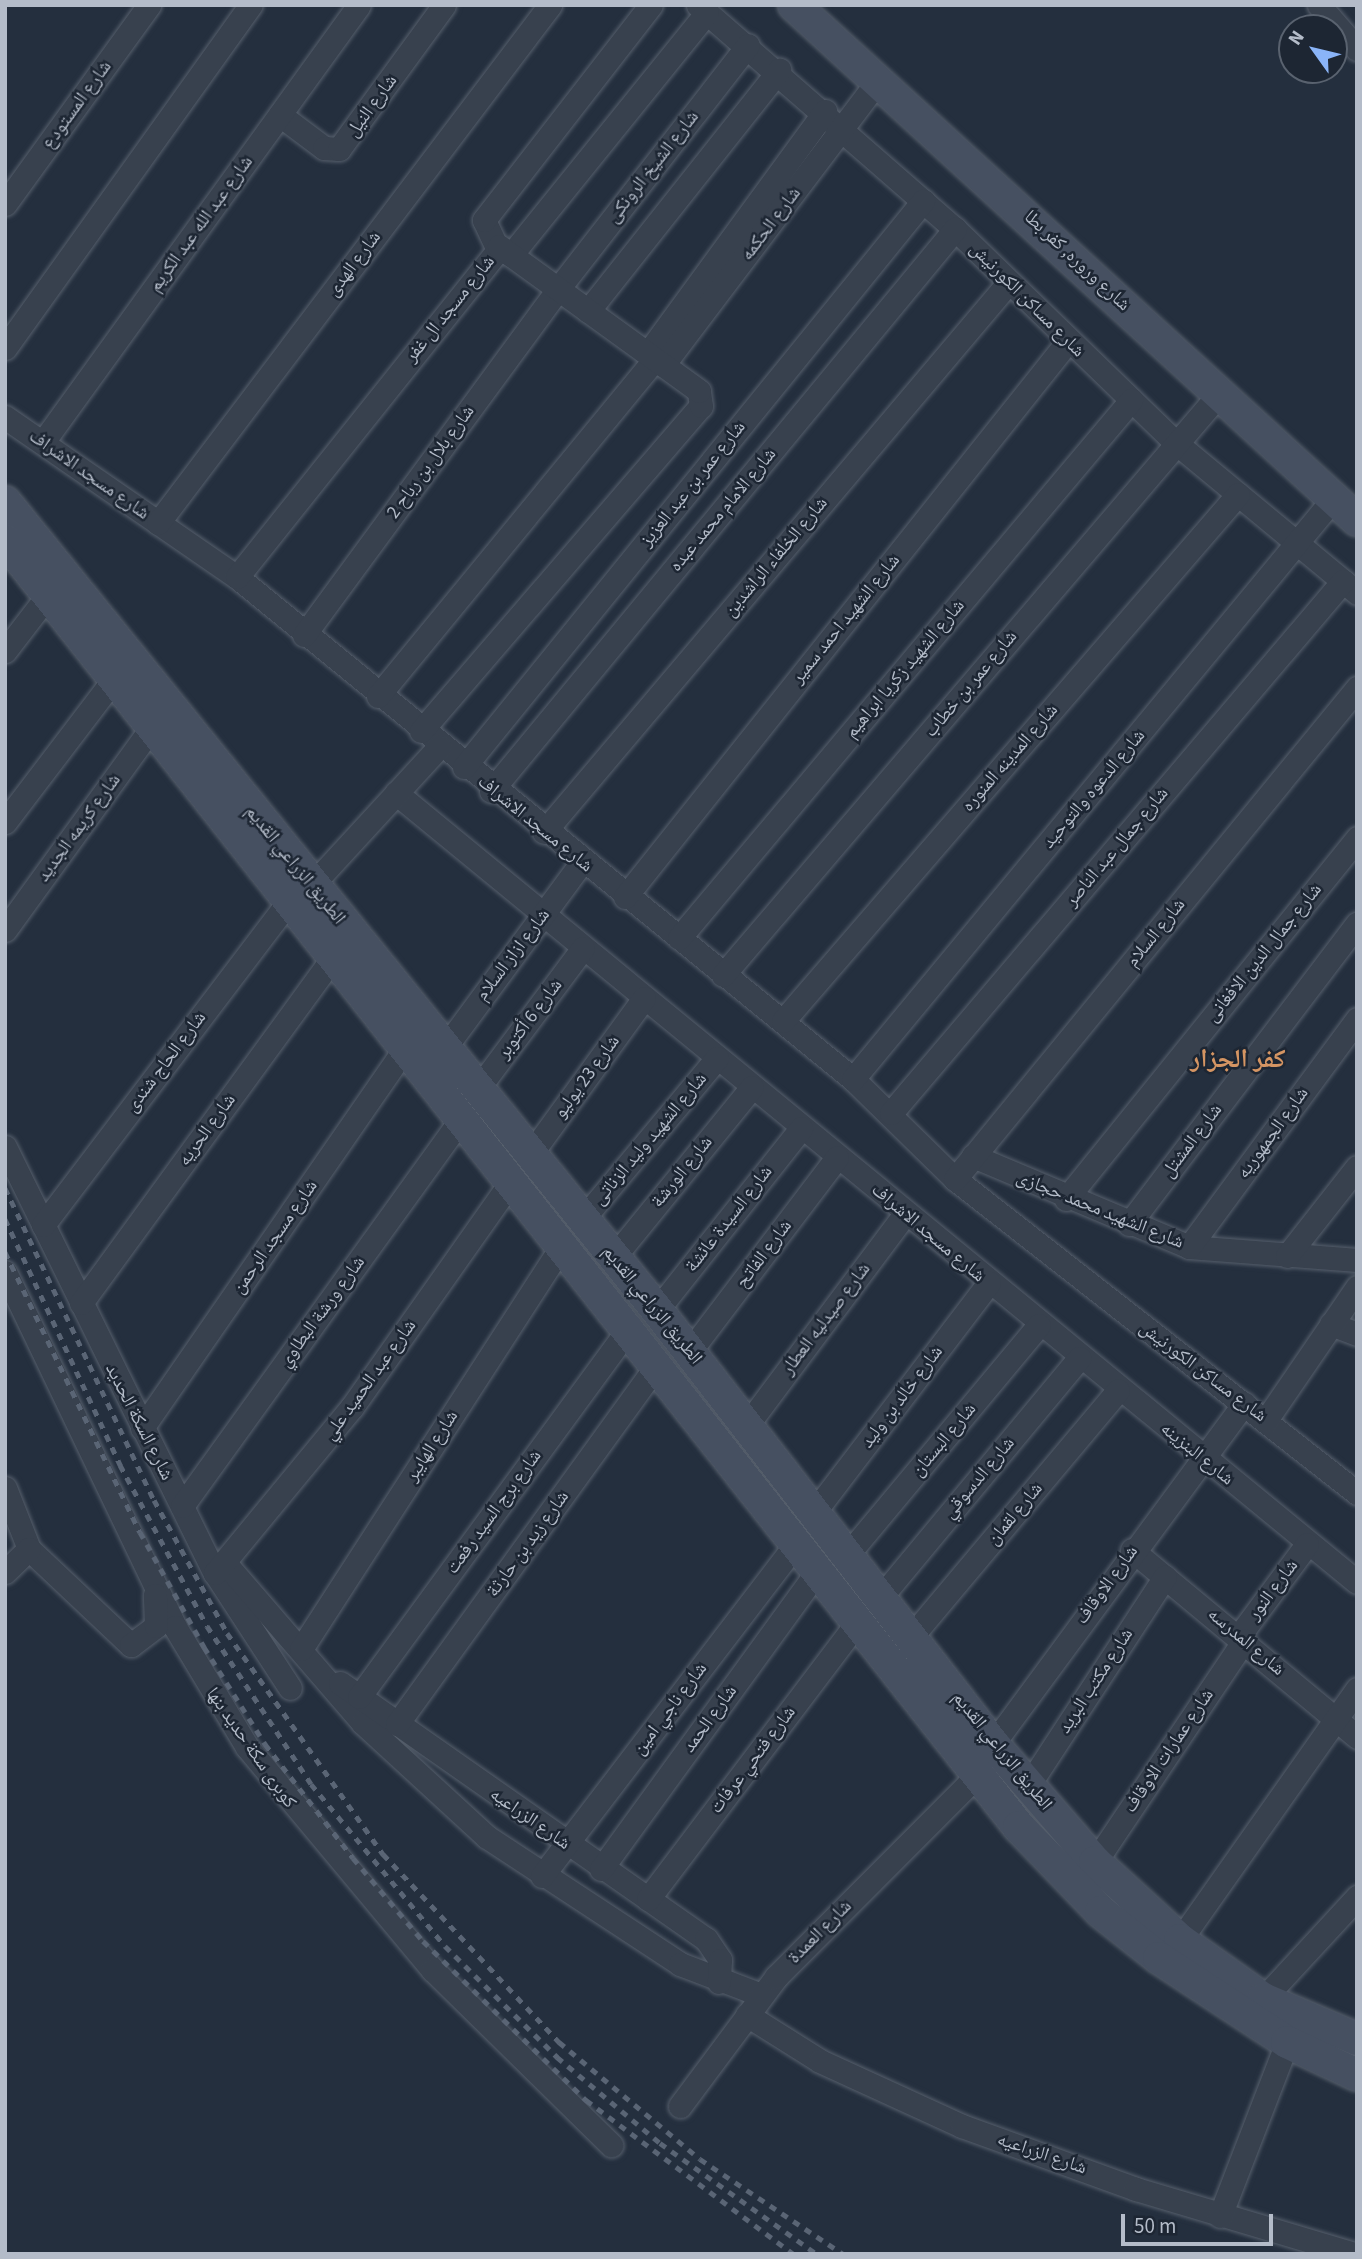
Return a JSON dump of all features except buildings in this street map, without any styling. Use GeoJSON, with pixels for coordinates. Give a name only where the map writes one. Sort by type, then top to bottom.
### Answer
{"type":"FeatureCollection","features":[{"type":"Feature","properties":{"kind":"main road","name":"شارع وروره, كفر بطا"},"geometry":{"type":"LineString","coordinates":[[794,5],[1357,520]]}},
{"type":"Feature","properties":{"kind":"main road","name":"الطريق الزراعي القديم"},"geometry":{"type":"LineString","coordinates":[[5,502],[300,893],[334,956],[407,1046],[470,1103],[573,1231],[630,1327],[976,1772],[1101,1912],[1227,2007],[1287,2042],[1357,2075]]}},
{"type":"Feature","properties":{"kind":"main road","name":"الطريق الزراعي القديم"},"geometry":{"type":"LineString","coordinates":[[9,553],[48,595],[152,727],[444,1049],[470,1103]]}},
{"type":"Feature","properties":{"kind":"main road","name":"الطريق الزراعي القديم"},"geometry":{"type":"LineString","coordinates":[[573,1231],[613,1258],[657,1310],[993,1744],[1095,1862],[1180,1940],[1262,1999],[1357,2039]]}},
{"type":"Feature","properties":{"kind":"street","name":"شارع المستودع"},"geometry":{"type":"LineString","coordinates":[[5,204],[149,5]]}},
{"type":"Feature","properties":{"kind":"street"},"geometry":{"type":"LineString","coordinates":[[5,348],[251,5]]}},
{"type":"Feature","properties":{"kind":"street","name":"شارع عبد الله عبد الكريم"},"geometry":{"type":"LineString","coordinates":[[43,442],[359,5]]}},
{"type":"Feature","properties":{"kind":"street","name":"شارع النيل"},"geometry":{"type":"LineString","coordinates":[[280,115],[324,148],[339,149],[444,5]]}},
{"type":"Feature","properties":{"kind":"street","name":"شارع الهدى"},"geometry":{"type":"LineString","coordinates":[[158,523],[550,5]]}},
{"type":"Feature","properties":{"kind":"street","name":"شارع مسجد ال غفر"},"geometry":{"type":"LineString","coordinates":[[237,577],[505,250],[484,231],[484,220],[651,5]]}},
{"type":"Feature","properties":{"kind":"street"},"geometry":{"type":"LineString","coordinates":[[1319,5],[1357,49]]}},
{"type":"Feature","properties":{"kind":"street"},"geometry":{"type":"LineString","coordinates":[[421,731],[701,407],[699,391],[505,250],[702,9]]}},
{"type":"Feature","properties":{"kind":"street","name":"شارع مساكن الكورنيش"},"geometry":{"type":"LineString","coordinates":[[702,9],[779,70],[955,229],[1176,443],[1350,587]]}},
{"type":"Feature","properties":{"kind":"street","name":"شارع الشيخ الرونكى"},"geometry":{"type":"LineString","coordinates":[[558,289],[748,45]]}},
{"type":"Feature","properties":{"kind":"street"},"geometry":{"type":"LineString","coordinates":[[588,311],[779,70]]}},
{"type":"Feature","properties":{"kind":"street","name":"شارع الحكمه"},"geometry":{"type":"LineString","coordinates":[[655,359],[844,128],[878,81]]}},
{"type":"Feature","properties":{"kind":"street"},"geometry":{"type":"LineString","coordinates":[[378,696],[655,359],[825,111]]}},
{"type":"Feature","properties":{"kind":"street","name":"شارع عمر بن عبد العزيز"},"geometry":{"type":"LineString","coordinates":[[464,767],[923,201]]}},
{"type":"Feature","properties":{"kind":"street","name":"شارع الامام محمد عبده"},"geometry":{"type":"LineString","coordinates":[[491,791],[955,229]]}},
{"type":"Feature","properties":{"kind":"street","name":"شارع الخلفاء الراشدين"},"geometry":{"type":"LineString","coordinates":[[544,832],[1009,282]]}},
{"type":"Feature","properties":{"kind":"street","name":"شارع بلال بن رباح 2"},"geometry":{"type":"LineString","coordinates":[[304,635],[558,289]]}},
{"type":"Feature","properties":{"kind":"street","name":"شارع الشهيد احمد سمير"},"geometry":{"type":"LineString","coordinates":[[625,897],[1068,341]]}},
{"type":"Feature","properties":{"kind":"street","name":"شارع عمر بن خطاب"},"geometry":{"type":"LineString","coordinates":[[723,975],[1219,394]]}},
{"type":"Feature","properties":{"kind":"street","name":"شارع الشهيد زكريا ابراهيم"},"geometry":{"type":"LineString","coordinates":[[679,938],[1131,400]]}},
{"type":"Feature","properties":{"kind":"street","name":"شارع مسجد الاشراف"},"geometry":{"type":"LineString","coordinates":[[5,417],[237,577],[491,791],[853,1079],[956,1179],[1047,1253]]}},
{"type":"Feature","properties":{"kind":"street","name":"شارع المدينه المنوره"},"geometry":{"type":"LineString","coordinates":[[783,1021],[1238,494]]}},
{"type":"Feature","properties":{"kind":"street","name":"شارع الدعوه والتوحيد"},"geometry":{"type":"LineString","coordinates":[[853,1079],[1333,499]]}},
{"type":"Feature","properties":{"kind":"street","name":"شارع جمال عبد الناصر"},"geometry":{"type":"LineString","coordinates":[[891,1113],[1350,587]]}},
{"type":"Feature","properties":{"kind":"street"},"geometry":{"type":"LineString","coordinates":[[5,651],[48,595]]}},
{"type":"Feature","properties":{"kind":"street"},"geometry":{"type":"LineString","coordinates":[[5,821],[114,679]]}},
{"type":"Feature","properties":{"kind":"street","name":"شارع السلام"},"geometry":{"type":"LineString","coordinates":[[956,1179],[1357,688]]}},
{"type":"Feature","properties":{"kind":"street","name":"شارع كريمه الجديد"},"geometry":{"type":"LineString","coordinates":[[5,930],[152,727]]}},
{"type":"Feature","properties":{"kind":"street","name":"شارع الحاج شندى"},"geometry":{"type":"LineString","coordinates":[[43,1225],[300,893],[439,747]]}},
{"type":"Feature","properties":{"kind":"street","name":"شارع مسجد الاشراف"},"geometry":{"type":"LineString","coordinates":[[396,793],[1039,1325]]}},
{"type":"Feature","properties":{"kind":"street","name":"شارع جمال الدين الافغانى"},"geometry":{"type":"LineString","coordinates":[[1066,1199],[1357,838]]}},
{"type":"Feature","properties":{"kind":"street","name":"شارع ازاز السلام"},"geometry":{"type":"LineString","coordinates":[[444,1049],[582,862]]}},
{"type":"Feature","properties":{"kind":"street","name":"شارع المشتل"},"geometry":{"type":"LineString","coordinates":[[1129,1224],[1357,924]]}},
{"type":"Feature","properties":{"kind":"street","name":"شارع 6 أكتوبر"},"geometry":{"type":"LineString","coordinates":[[470,1103],[583,947]]}},
{"type":"Feature","properties":{"kind":"street","name":"شارع الحريه"},"geometry":{"type":"LineString","coordinates":[[81,1303],[334,956]]}},
{"type":"Feature","properties":{"kind":"street","name":"شارع 23 يوليو"},"geometry":{"type":"LineString","coordinates":[[521,1167],[644,998]]}},
{"type":"Feature","properties":{"kind":"street","name":"شارع الجمهوريه"},"geometry":{"type":"LineString","coordinates":[[1189,1247],[1357,1019]]}},
{"type":"Feature","properties":{"kind":"street","name":"شارع مسجد الرحمن"},"geometry":{"type":"LineString","coordinates":[[142,1428],[407,1046]]}},
{"type":"Feature","properties":{"kind":"street","name":"شارع الشهيد وليد الزناتى"},"geometry":{"type":"LineString","coordinates":[[573,1231],[717,1058]]}},
{"type":"Feature","properties":{"kind":"street","name":"شارع الورشة"},"geometry":{"type":"LineString","coordinates":[[613,1258],[751,1087]]}},
{"type":"Feature","properties":{"kind":"street","name":"شارع ورشة البطاوي"},"geometry":{"type":"LineString","coordinates":[[182,1506],[470,1103]]}},
{"type":"Feature","properties":{"kind":"street","name":"شارع السيدة عائشة"},"geometry":{"type":"LineString","coordinates":[[657,1310],[801,1128]]}},
{"type":"Feature","properties":{"kind":"street","name":"شارع السكة الحديد"},"geometry":{"type":"LineString","coordinates":[[5,1147],[182,1506],[290,1688]]}},
{"type":"Feature","properties":{"kind":"street","name":"شارع الشهيد محمد حجازى"},"geometry":{"type":"LineString","coordinates":[[973,1156],[1066,1199],[1189,1247],[1357,1260]]}},
{"type":"Feature","properties":{"kind":"street","name":"شارع الفاتح"},"geometry":{"type":"LineString","coordinates":[[690,1351],[837,1157]]}},
{"type":"Feature","properties":{"kind":"street","name":"شارع عبد الحميد علي"},"geometry":{"type":"LineString","coordinates":[[220,1568],[352,1407],[521,1167]]}},
{"type":"Feature","properties":{"kind":"street"},"geometry":{"type":"LineString","coordinates":[[1287,1256],[1357,1167]]}},
{"type":"Feature","properties":{"kind":"street","name":"شارع صيدليه العطار"},"geometry":{"type":"LineString","coordinates":[[747,1425],[905,1214]]}},
{"type":"Feature","properties":{"kind":"street","name":"شارع الهايبر"},"geometry":{"type":"LineString","coordinates":[[301,1649],[573,1231]]}},
{"type":"Feature","properties":{"kind":"street","name":"شارع مساكن الكورنيش"},"geometry":{"type":"LineString","coordinates":[[1047,1253],[1357,1493]]}},
{"type":"Feature","properties":{"kind":"street","name":"كوبرى سكة حديد بنها"},"geometry":{"type":"LineString","coordinates":[[5,1272],[154,1582],[221,1709],[312,1831],[433,1970],[611,2145]]}},
{"type":"Feature","properties":{"kind":"street","name":"شارع خالد بن وليد"},"geometry":{"type":"LineString","coordinates":[[815,1511],[989,1283]]}},
{"type":"Feature","properties":{"kind":"street"},"geometry":{"type":"LineString","coordinates":[[1266,1420],[1357,1287]]}},
{"type":"Feature","properties":{"kind":"street"},"geometry":{"type":"LineString","coordinates":[[1331,1324],[1357,1334]]}},
{"type":"Feature","properties":{"kind":"street","name":"شارع البنزينه"},"geometry":{"type":"LineString","coordinates":[[1039,1325],[1357,1582]]}},
{"type":"Feature","properties":{"kind":"street","name":"شارع البستان"},"geometry":{"type":"LineString","coordinates":[[848,1555],[1039,1325]]}},
{"type":"Feature","properties":{"kind":"street","name":"شارع برج السيد رفعت"},"geometry":{"type":"LineString","coordinates":[[359,1697],[630,1327]]}},
{"type":"Feature","properties":{"kind":"street","name":"شارع الدسوقي"},"geometry":{"type":"LineString","coordinates":[[880,1598],[1079,1358]]}},
{"type":"Feature","properties":{"kind":"street","name":"شارع زيد بن حارثة"},"geometry":{"type":"LineString","coordinates":[[397,1724],[658,1363]]}},
{"type":"Feature","properties":{"kind":"street","name":"شارع لقمان"},"geometry":{"type":"LineString","coordinates":[[911,1637],[1118,1390]]}},
{"type":"Feature","properties":{"kind":"street","name":"شارع الاوقاف"},"geometry":{"type":"LineString","coordinates":[[976,1772],[993,1744],[1132,1550],[1244,1403]]}},
{"type":"Feature","properties":{"kind":"street"},"geometry":{"type":"LineString","coordinates":[[5,1488],[29,1549],[135,1645],[156,1626],[154,1582]]}},
{"type":"Feature","properties":{"kind":"street","name":"شارع ناجي امين"},"geometry":{"type":"LineString","coordinates":[[542,1876],[797,1542]]}},
{"type":"Feature","properties":{"kind":"street","name":"شارع النور"},"geometry":{"type":"LineString","coordinates":[[1242,1638],[1307,1544]]}},
{"type":"Feature","properties":{"kind":"street"},"geometry":{"type":"LineString","coordinates":[[5,1572],[29,1549]]}},
{"type":"Feature","properties":{"kind":"street","name":"شارع المدرسه"},"geometry":{"type":"LineString","coordinates":[[1132,1550],[1242,1638],[1357,1738]]}},
{"type":"Feature","properties":{"kind":"street","name":"شارع الزراعيه"},"geometry":{"type":"LineString","coordinates":[[220,1568],[319,1668],[363,1723],[444,1801],[542,1876],[680,1964],[719,1982],[761,1995]]}},
{"type":"Feature","properties":{"kind":"street","name":"شارع الحمد"},"geometry":{"type":"LineString","coordinates":[[601,1869],[818,1570]]}},
{"type":"Feature","properties":{"kind":"street","name":"شارع مكتب البريد"},"geometry":{"type":"LineString","coordinates":[[1028,1786],[1165,1577]]}},
{"type":"Feature","properties":{"kind":"street","name":"شارع فتحي عرفات"},"geometry":{"type":"LineString","coordinates":[[648,1899],[859,1621]]}},
{"type":"Feature","properties":{"kind":"street","name":"شارع عمارات الاوقاف"},"geometry":{"type":"LineString","coordinates":[[1095,1862],[1242,1638]]}},
{"type":"Feature","properties":{"kind":"street","name":"شارع الزراعيه"},"geometry":{"type":"LineString","coordinates":[[319,1668],[566,1845],[712,1945],[719,1982]]}},
{"type":"Feature","properties":{"kind":"street"},"geometry":{"type":"LineString","coordinates":[[1180,1940],[1334,1717],[1357,1689]]}},
{"type":"Feature","properties":{"kind":"street","name":"شارع العمدة"},"geometry":{"type":"LineString","coordinates":[[680,2106],[761,1995],[976,1772]]}},
{"type":"Feature","properties":{"kind":"street"},"geometry":{"type":"LineString","coordinates":[[1262,1999],[1357,1897]]}},
{"type":"Feature","properties":{"kind":"street","name":"شارع الزراعيه"},"geometry":{"type":"LineString","coordinates":[[747,2015],[796,2049],[940,2117],[1220,2216],[1354,2254]]}},
{"type":"Feature","properties":{"kind":"street"},"geometry":{"type":"LineString","coordinates":[[1220,2216],[1287,2042]]}},
{"type":"Feature","properties":{"kind":"railway"},"geometry":{"type":"LineString","coordinates":[[5,1188],[154,1500],[227,1633],[383,1854],[559,2042],[700,2159],[843,2254]]}},
{"type":"Feature","properties":{"kind":"railway"},"geometry":{"type":"LineString","coordinates":[[5,1219],[120,1465],[207,1626],[311,1784],[445,1946],[557,2057],[660,2143],[817,2254]]}},
{"type":"Feature","properties":{"kind":"railway"},"geometry":{"type":"LineString","coordinates":[[5,1252],[140,1532],[204,1647],[265,1744],[353,1858],[423,1941],[586,2100],[793,2254]]}},
{"type":"Feature","properties":{"kind":"district","name":"كفر الجزار"},"geometry":{"type":"Point","coordinates":[1238,1059]}}]}
